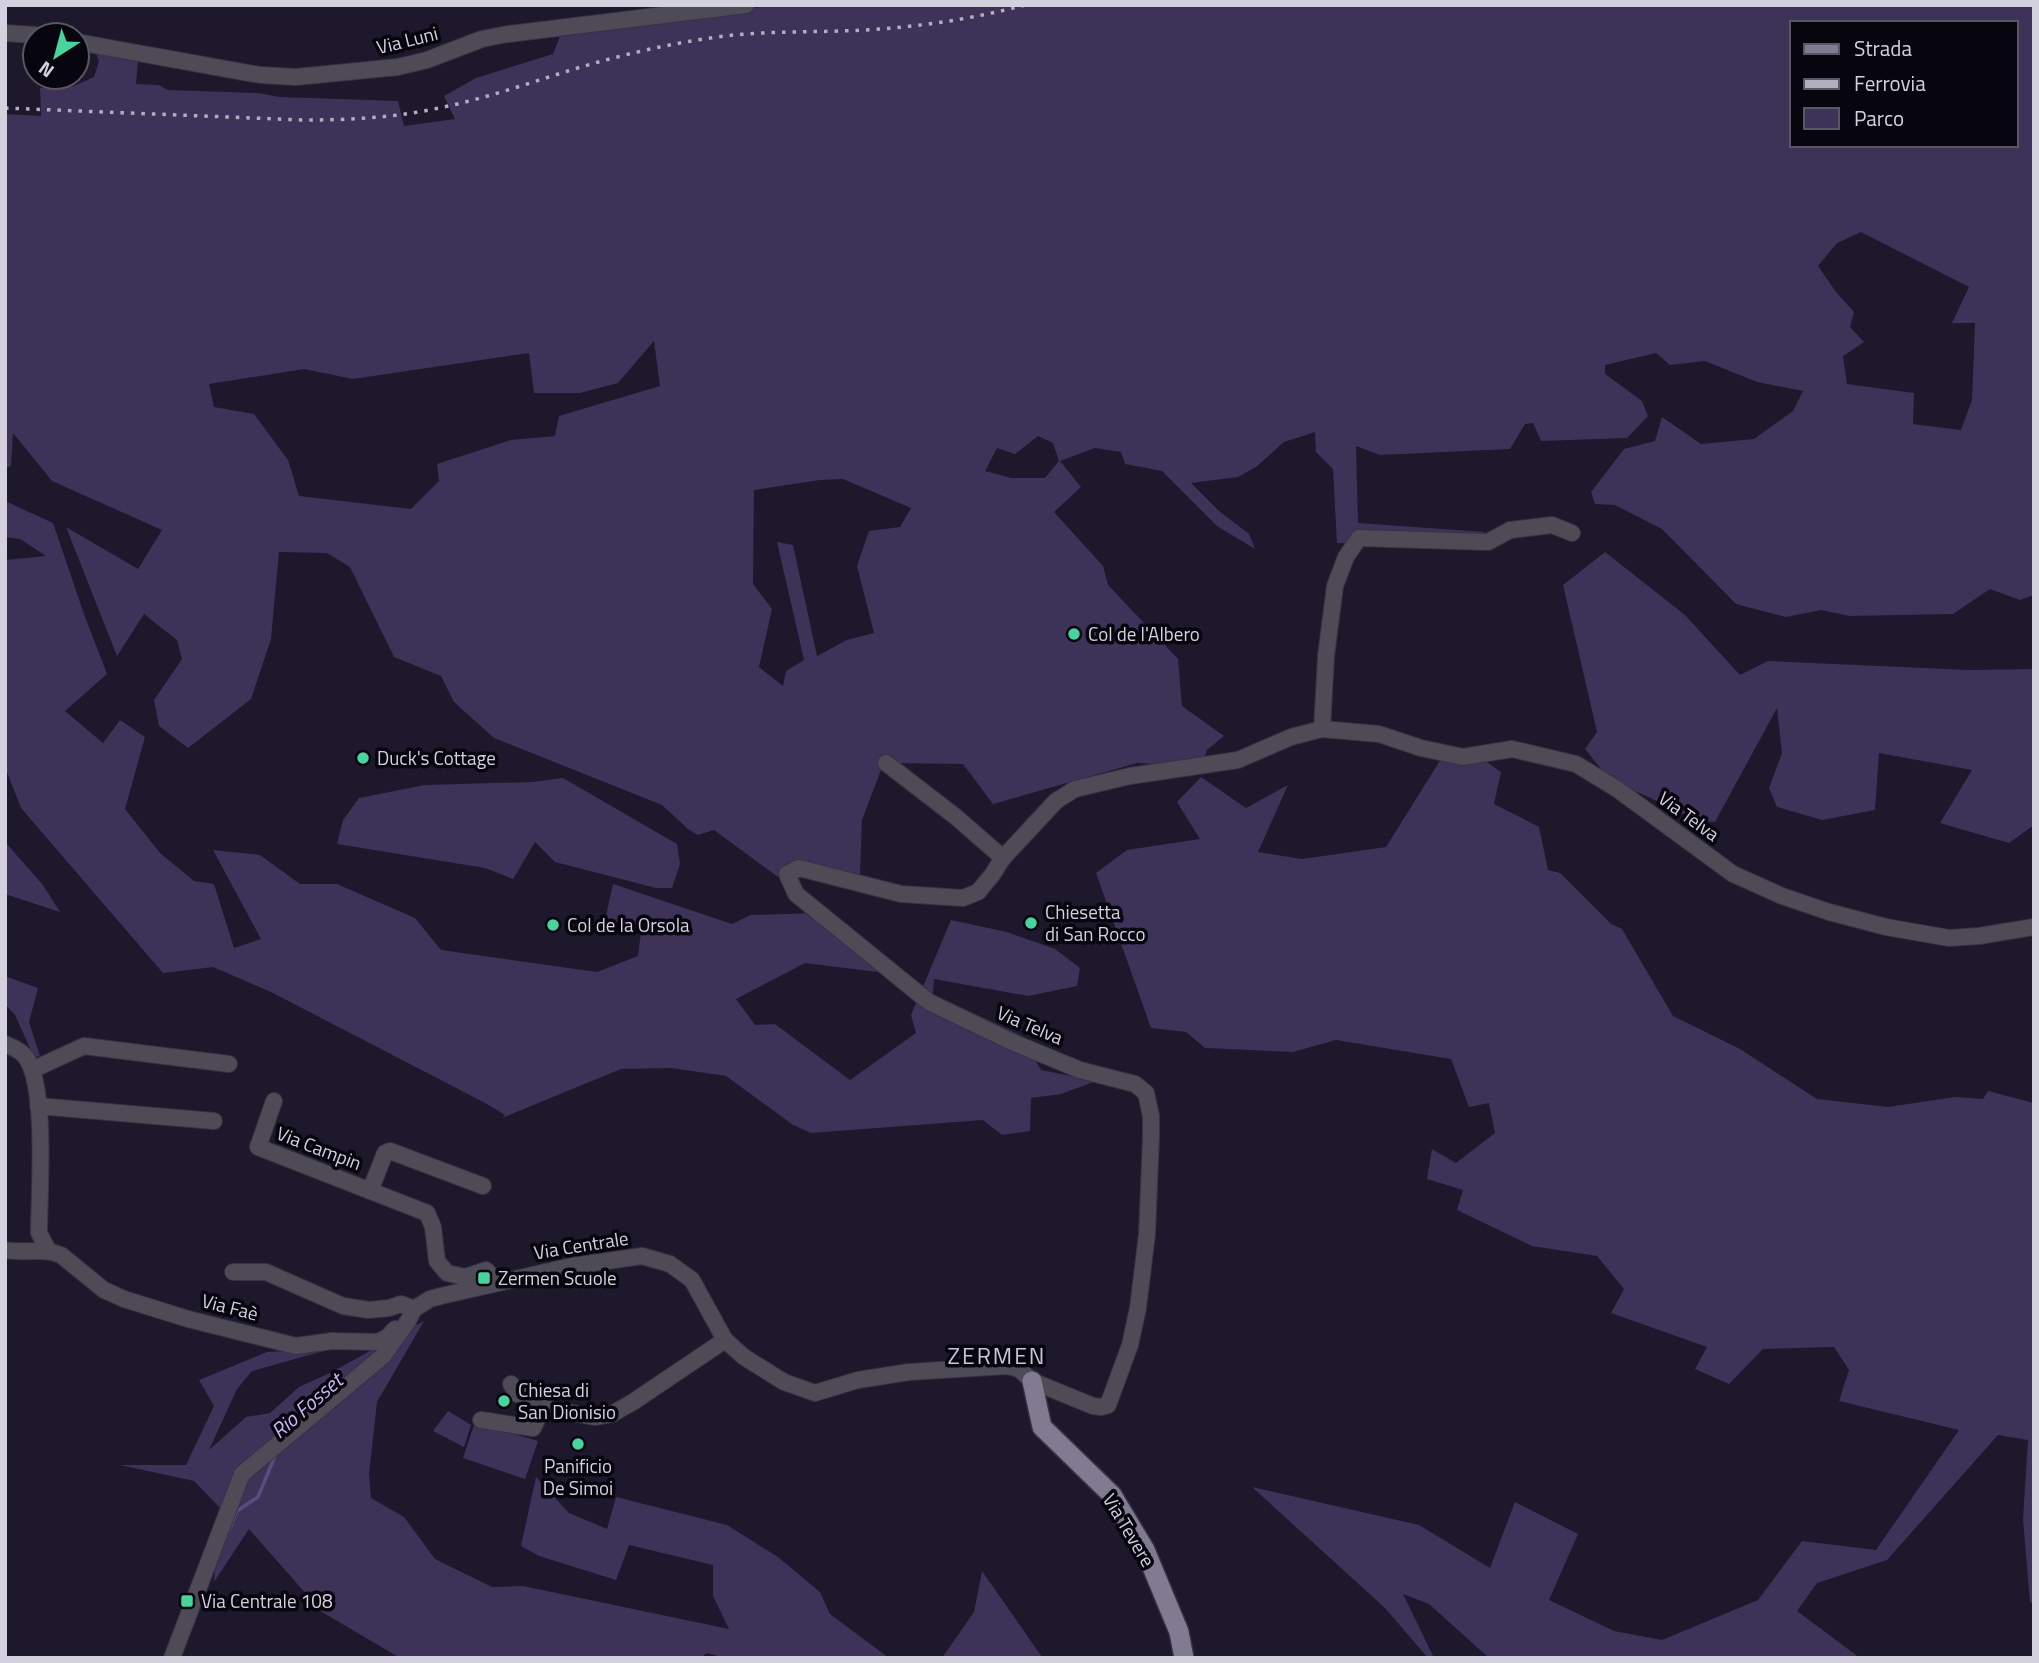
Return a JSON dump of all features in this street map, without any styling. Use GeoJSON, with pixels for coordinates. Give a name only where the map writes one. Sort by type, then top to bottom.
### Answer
{"type":"FeatureCollection","features":[{"type":"Feature","properties":{"kind":"main road","name":"Via Tevere"},"geometry":{"type":"LineString","coordinates":[[1032,1381],[1042,1427],[1112,1495],[1145,1550],[1179,1632],[1184,1658]]}},
{"type":"Feature","properties":{"kind":"street","name":"Via Luni"},"geometry":{"type":"LineString","coordinates":[[91,45],[260,75],[296,77],[398,67],[501,35],[746,5]]}},
{"type":"Feature","properties":{"kind":"street"},"geometry":{"type":"LineString","coordinates":[[1322,729],[1326,656],[1335,586],[1346,557],[1359,538],[1488,542],[1510,530],[1552,525],[1572,533]]}},
{"type":"Feature","properties":{"kind":"street","name":"Via Telva"},"geometry":{"type":"LineString","coordinates":[[1032,1381],[1093,1406],[1108,1405],[1128,1354],[1138,1308],[1144,1259],[1151,1138],[1151,1116],[1146,1093],[1135,1084],[1080,1069],[1010,1041],[929,1002],[796,894],[787,874],[799,868],[901,894],[963,898],[978,892],[1003,858],[1056,801],[1075,789],[1130,776],[1238,760],[1291,737],[1322,729],[1379,734],[1421,748],[1463,757],[1512,749],[1576,764],[1617,789],[1733,874],[1782,896],[1829,912],[1886,927],[1949,938],[2034,927]]}},
{"type":"Feature","properties":{"kind":"street"},"geometry":{"type":"LineString","coordinates":[[886,763],[956,817],[1003,858]]}},
{"type":"Feature","properties":{"kind":"street"},"geometry":{"type":"LineString","coordinates":[[5,1044],[26,1057],[32,1070],[40,1126],[39,1233],[46,1245],[45,1251],[17,1253],[5,1250]]}},
{"type":"Feature","properties":{"kind":"street"},"geometry":{"type":"LineString","coordinates":[[32,1070],[84,1046],[229,1064]]}},
{"type":"Feature","properties":{"kind":"street","name":"Via Campin"},"geometry":{"type":"LineString","coordinates":[[274,1101],[258,1147],[427,1213],[433,1227],[437,1261],[447,1273],[465,1277],[486,1270],[497,1282]]}},
{"type":"Feature","properties":{"kind":"street"},"geometry":{"type":"LineString","coordinates":[[38,1106],[214,1121]]}},
{"type":"Feature","properties":{"kind":"street","name":"Via Campin"},"geometry":{"type":"LineString","coordinates":[[370,1191],[379,1164],[385,1153],[390,1151],[483,1186]]}},
{"type":"Feature","properties":{"kind":"street","name":"Via Faè"},"geometry":{"type":"LineString","coordinates":[[45,1251],[61,1255],[104,1290],[124,1299],[188,1319],[296,1346],[332,1341],[378,1342],[393,1332],[402,1319],[411,1315]]}},
{"type":"Feature","properties":{"kind":"street","name":"Via Centrale"},"geometry":{"type":"LineString","coordinates":[[233,1272],[266,1272],[343,1306],[369,1310],[401,1304],[411,1315],[430,1299],[572,1266],[642,1256],[670,1264],[692,1280],[726,1340],[744,1357],[784,1382],[816,1393],[858,1380],[909,1373],[1007,1366],[1019,1369],[1032,1381]]}},
{"type":"Feature","properties":{"kind":"street"},"geometry":{"type":"LineString","coordinates":[[172,1658],[242,1474],[383,1356],[411,1315]]}},
{"type":"Feature","properties":{"kind":"street"},"geometry":{"type":"LineString","coordinates":[[511,1384],[517,1394],[530,1395],[543,1408],[595,1417],[612,1414],[726,1340]]}},
{"type":"Feature","properties":{"kind":"street"},"geometry":{"type":"LineString","coordinates":[[481,1420],[533,1428],[543,1408]]}},
{"type":"Feature","properties":{"kind":"green space"},"geometry":{"type":"Polygon","coordinates":[[[779,5],[2034,5],[2034,595],[2020,600],[1990,589],[1953,614],[1850,616],[1821,610],[1786,617],[1736,604],[1662,529],[1615,505],[1595,504],[1591,492],[1624,449],[1655,441],[1662,417],[1701,444],[1754,439],[1793,411],[1803,391],[1757,382],[1705,361],[1670,365],[1656,353],[1605,365],[1605,374],[1642,401],[1648,416],[1627,438],[1541,441],[1533,423],[1525,424],[1510,449],[1380,455],[1356,446],[1358,523],[1485,532],[1476,547],[1337,543],[1333,469],[1316,452],[1315,432],[1284,442],[1256,467],[1238,477],[1191,483],[1219,511],[1249,534],[1255,549],[1217,526],[1162,471],[1125,464],[1121,452],[1095,448],[1060,461],[1081,487],[1054,512],[1103,566],[1108,585],[1178,659],[1182,706],[1224,736],[1207,750],[1201,767],[1137,763],[993,804],[963,764],[886,763],[862,820],[860,876],[801,864],[778,877],[714,830],[698,835],[662,805],[494,738],[454,702],[441,676],[394,657],[350,567],[327,553],[279,552],[271,639],[251,699],[188,748],[159,726],[154,700],[182,659],[177,640],[144,614],[117,656],[66,527],[138,569],[162,530],[52,481],[13,433],[11,466],[5,468],[5,114],[41,116],[40,91],[91,91],[91,78],[94,77],[99,61],[95,51],[138,60],[136,84],[159,85],[168,90],[398,101],[404,126],[455,119],[444,96],[476,78],[553,54],[560,36],[647,21],[779,5]],[[1861,232],[1837,243],[1818,266],[1854,312],[1850,327],[1864,342],[1843,356],[1847,384],[1914,393],[1913,424],[1961,430],[1972,400],[1975,323],[1952,323],[1969,287],[1861,232]],[[654,341],[618,383],[580,393],[534,393],[529,353],[353,379],[304,369],[209,384],[214,407],[254,414],[288,460],[299,496],[411,509],[439,481],[437,464],[511,440],[555,436],[559,416],[660,386],[654,341]],[[1038,436],[1015,454],[997,448],[985,471],[1011,478],[1045,478],[1059,461],[1053,443],[1038,436]],[[843,479],[754,490],[753,584],[772,609],[759,667],[783,686],[786,671],[804,660],[777,542],[793,545],[817,656],[847,640],[874,633],[857,566],[869,531],[900,527],[911,508],[843,479]]]}},
{"type":"Feature","properties":{"kind":"green space"},"geometry":{"type":"Polygon","coordinates":[[[5,501],[53,523],[107,674],[65,711],[103,743],[120,720],[145,737],[125,809],[160,853],[194,881],[214,884],[234,948],[261,939],[213,850],[260,855],[300,884],[337,884],[415,918],[441,950],[597,972],[638,956],[641,932],[605,920],[613,884],[732,924],[751,915],[819,913],[894,974],[805,963],[736,999],[755,1025],[775,1024],[850,1080],[916,1033],[911,1015],[951,920],[1007,932],[1055,949],[1080,968],[1077,986],[1028,996],[934,979],[933,994],[1022,1036],[1041,1070],[1096,1081],[1061,1094],[1031,1098],[1030,1131],[1002,1135],[983,1120],[811,1133],[793,1125],[726,1076],[671,1068],[621,1069],[502,1118],[505,1115],[487,1104],[271,992],[213,967],[163,973],[21,808],[5,767],[5,560],[46,556],[20,539],[5,537],[5,501]]]}},
{"type":"Feature","properties":{"kind":"green space"},"geometry":{"type":"Polygon","coordinates":[[[1605,552],[1685,615],[1740,675],[1768,661],[1970,670],[2034,669],[2034,825],[2009,843],[1940,823],[1972,770],[1879,753],[1875,810],[1822,820],[1777,807],[1769,788],[1782,753],[1777,708],[1715,822],[1698,821],[1640,793],[1617,789],[1585,749],[1597,732],[1563,585],[1605,552]]]}},
{"type":"Feature","properties":{"kind":"green space"},"geometry":{"type":"Polygon","coordinates":[[[1441,759],[1484,760],[1501,772],[1494,804],[1539,827],[1548,870],[1560,873],[1611,924],[1622,929],[1673,1016],[1740,1049],[1817,1099],[1888,1107],[1955,1097],[1983,1099],[1988,1091],[2034,1103],[2034,1604],[2030,1602],[2023,1519],[2028,1440],[1998,1435],[1887,1560],[1817,1583],[1797,1611],[1860,1658],[1489,1658],[1429,1604],[1403,1594],[1434,1658],[1428,1658],[1385,1608],[1252,1487],[1419,1525],[1490,1568],[1515,1502],[1578,1534],[1549,1600],[1614,1631],[1662,1640],[1758,1600],[1802,1541],[1876,1550],[1959,1430],[1839,1401],[1849,1370],[1834,1347],[1763,1349],[1729,1384],[1695,1369],[1707,1347],[1611,1313],[1624,1289],[1597,1256],[1532,1246],[1457,1210],[1463,1190],[1427,1179],[1432,1149],[1456,1163],[1495,1133],[1489,1103],[1469,1107],[1451,1059],[1336,1040],[1293,1052],[1205,1048],[1186,1032],[1151,1028],[1096,873],[1127,850],[1200,839],[1177,802],[1201,777],[1246,808],[1288,785],[1258,852],[1302,859],[1386,847],[1441,759]]]}},
{"type":"Feature","properties":{"kind":"green space"},"geometry":{"type":"Polygon","coordinates":[[[563,778],[677,844],[680,864],[672,888],[656,888],[555,862],[535,842],[513,879],[485,868],[337,844],[343,820],[359,798],[425,785],[532,782],[563,778]]]}},
{"type":"Feature","properties":{"kind":"green space"},"geometry":{"type":"Polygon","coordinates":[[[5,842],[43,885],[60,912],[5,894],[5,842]]]}},
{"type":"Feature","properties":{"kind":"green space"},"geometry":{"type":"Polygon","coordinates":[[[5,976],[38,988],[29,1022],[40,1056],[34,1057],[15,1015],[5,1004],[5,976]]]}},
{"type":"Feature","properties":{"kind":"green space"},"geometry":{"type":"Polygon","coordinates":[[[424,1321],[377,1402],[369,1474],[371,1498],[404,1517],[435,1559],[492,1587],[523,1586],[729,1629],[713,1596],[713,1565],[629,1545],[616,1580],[539,1556],[521,1546],[536,1477],[569,1513],[607,1529],[616,1497],[727,1525],[778,1557],[820,1592],[830,1614],[889,1658],[724,1658],[707,1653],[700,1658],[400,1658],[322,1612],[249,1529],[214,1582],[220,1508],[194,1481],[120,1465],[186,1465],[214,1406],[199,1380],[267,1352],[331,1349],[252,1371],[237,1389],[209,1450],[246,1417],[270,1413],[299,1387],[332,1372],[424,1321]]]}},
{"type":"Feature","properties":{"kind":"green space"},"geometry":{"type":"Polygon","coordinates":[[[448,1411],[471,1425],[464,1447],[433,1431],[448,1411]]]}},
{"type":"Feature","properties":{"kind":"green space"},"geometry":{"type":"Polygon","coordinates":[[[475,1422],[538,1441],[525,1479],[463,1458],[475,1422]]]}},
{"type":"Feature","properties":{"kind":"green space"},"geometry":{"type":"Polygon","coordinates":[[[982,1571],[1042,1658],[942,1658],[974,1612],[982,1571]]]}},
{"type":"Feature","properties":{"kind":"waterway","name":"Rio Fosset"},"geometry":{"type":"LineString","coordinates":[[229,1530],[237,1511],[258,1497],[275,1456]]}},
{"type":"Feature","properties":{"kind":"railway"},"geometry":{"type":"LineString","coordinates":[[5,108],[302,120],[385,116],[469,101],[606,60],[692,41],[729,35],[905,27],[1025,5]]}},
{"type":"Feature","properties":{"kind":"place","name":"Col de l'Albero"},"geometry":{"type":"Point","coordinates":[1074,634]}},
{"type":"Feature","properties":{"kind":"place","name":"Duck's Cottage"},"geometry":{"type":"Point","coordinates":[363,758]}},
{"type":"Feature","properties":{"kind":"place","name":"Chiesetta di San Rocco"},"geometry":{"type":"Point","coordinates":[1031,923]}},
{"type":"Feature","properties":{"kind":"place","name":"Col de la Orsola"},"geometry":{"type":"Point","coordinates":[553,925]}},
{"type":"Feature","properties":{"kind":"place","name":"Zermen Scuole"},"geometry":{"type":"Point","coordinates":[484,1278]}},
{"type":"Feature","properties":{"kind":"place","name":"Chiesa di San Dionisio"},"geometry":{"type":"Point","coordinates":[504,1401]}},
{"type":"Feature","properties":{"kind":"place","name":"Panificio De Simoi"},"geometry":{"type":"Point","coordinates":[578,1444]}},
{"type":"Feature","properties":{"kind":"place","name":"Via Centrale 108"},"geometry":{"type":"Point","coordinates":[187,1601]}},
{"type":"Feature","properties":{"kind":"district","name":"ZERMEN"},"geometry":{"type":"Point","coordinates":[997,1356]}}]}
